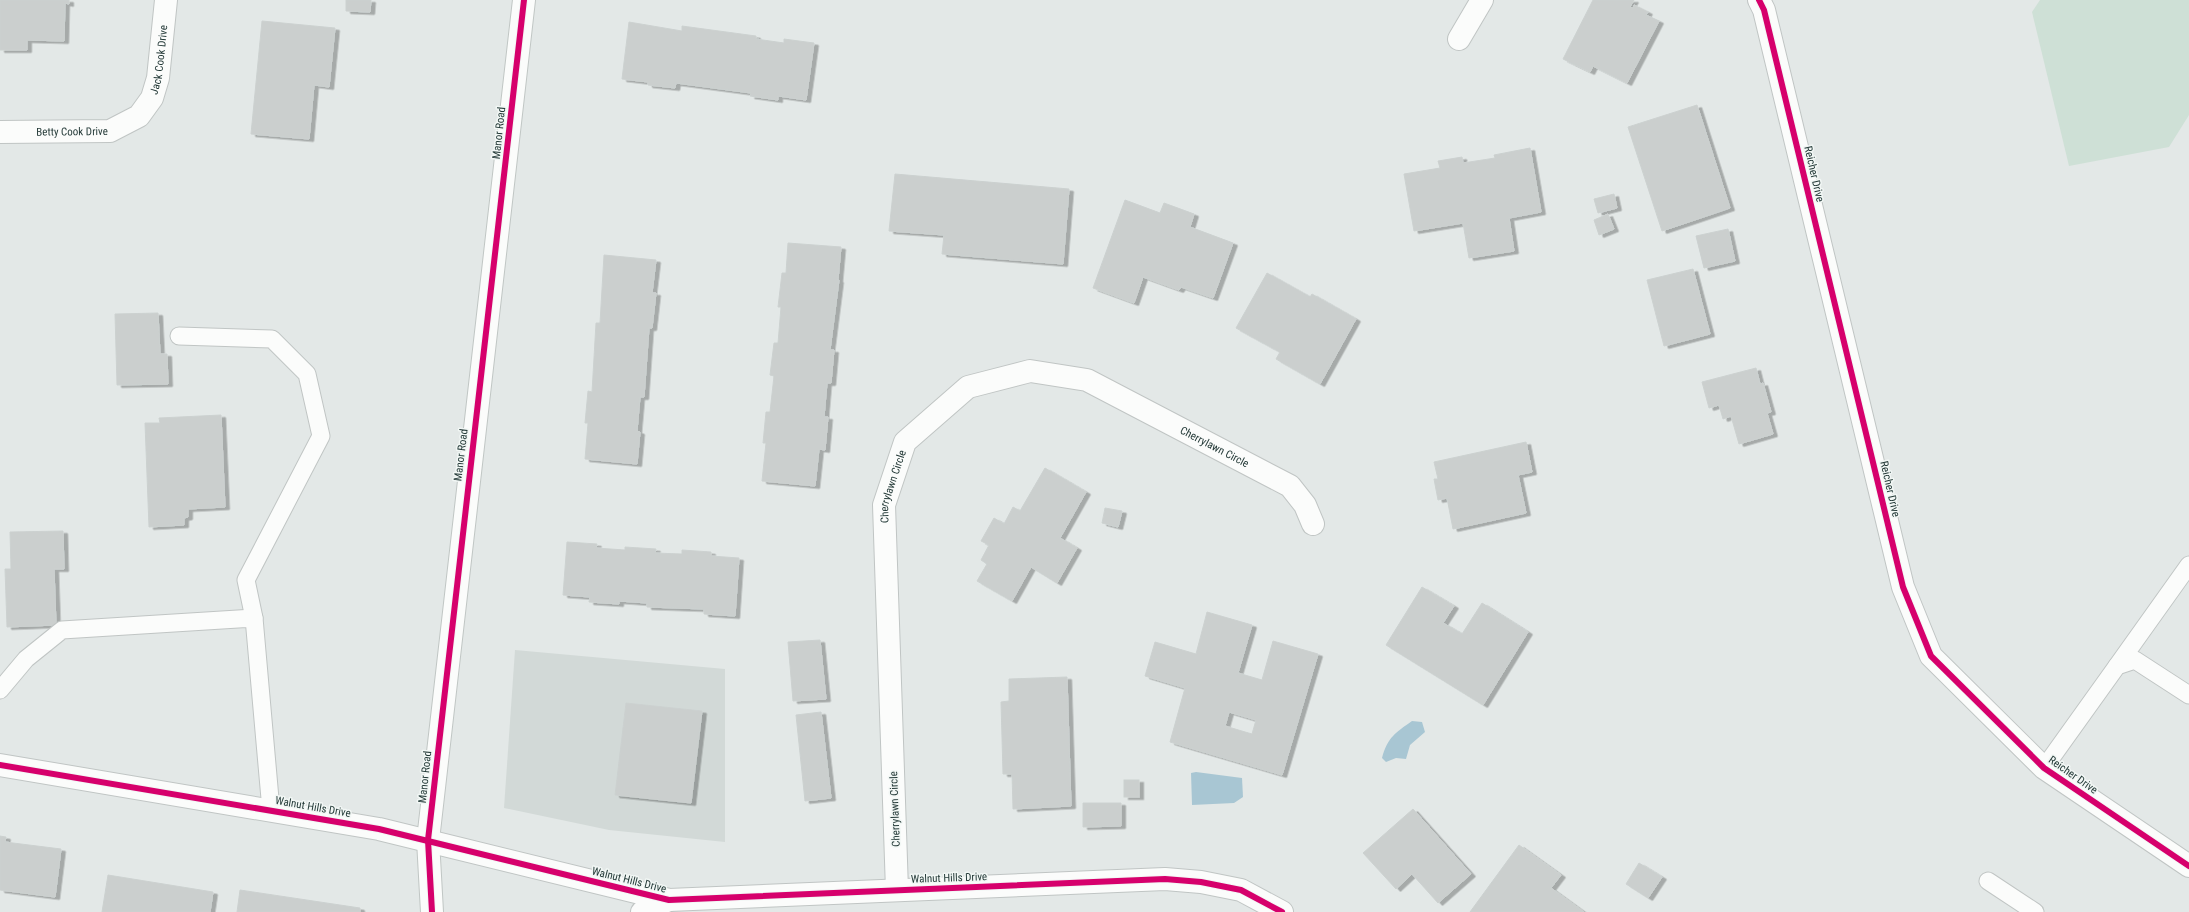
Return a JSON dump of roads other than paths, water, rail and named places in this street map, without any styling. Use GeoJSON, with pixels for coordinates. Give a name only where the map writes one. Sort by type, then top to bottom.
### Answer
{"type":"FeatureCollection","features":[{"type":"Feature","properties":{"kind":"street","name":"Jack Cook Drive"},"geometry":{"type":"LineString","coordinates":[[140,116],[152,98],[158,78],[166,0]]}},
{"type":"Feature","properties":{"kind":"street","name":"Manor Road"},"geometry":{"type":"LineString","coordinates":[[432,912],[428,840],[524,0]]}},
{"type":"Feature","properties":{"kind":"street"},"geometry":{"type":"LineString","coordinates":[[1459,39],[1482,0]]}},
{"type":"Feature","properties":{"kind":"street","name":"Reicher Drive"},"geometry":{"type":"LineString","coordinates":[[1765,3],[1903,587],[1931,656],[2044,768],[2189,866]]}},
{"type":"Feature","properties":{"kind":"street","name":"Betty Cook Drive"},"geometry":{"type":"LineString","coordinates":[[0,132],[110,131],[140,116]]}},
{"type":"Feature","properties":{"kind":"street","name":"Cherrylawn Circle"},"geometry":{"type":"LineString","coordinates":[[897,890],[884,504],[905,442],[968,388],[1030,371],[1087,380],[1290,486],[1305,504],[1313,524]]}},
{"type":"Feature","properties":{"kind":"street","name":"Walnut Hills Drive"},"geometry":{"type":"LineString","coordinates":[[0,765],[271,810],[428,840],[669,900],[1165,879],[1201,882],[1241,890],[1276,910]]}},
{"type":"Feature","properties":{"kind":"street","name":"Walnut Hills Drive"},"geometry":{"type":"LineString","coordinates":[[642,912],[669,900]]}},
{"type":"Feature","properties":{"kind":"lane"},"geometry":{"type":"LineString","coordinates":[[179,336],[272,339],[307,374],[321,436],[246,580],[254,618],[271,810]]}},
{"type":"Feature","properties":{"kind":"lane"},"geometry":{"type":"LineString","coordinates":[[2044,768],[2189,565]]}},
{"type":"Feature","properties":{"kind":"lane"},"geometry":{"type":"LineString","coordinates":[[0,690],[26,659],[62,630],[254,618]]}},
{"type":"Feature","properties":{"kind":"lane"},"geometry":{"type":"LineString","coordinates":[[2117,666],[2135,660],[2189,695]]}},
{"type":"Feature","properties":{"kind":"lane"},"geometry":{"type":"LineString","coordinates":[[1988,881],[2035,912]]}},
{"type":"Feature","properties":{"kind":"water"},"geometry":{"type":"Polygon","coordinates":[[[1412,721],[1422,722],[1425,732],[1410,745],[1406,759],[1396,758],[1386,762],[1382,758],[1390,740],[1397,732],[1412,721]]]}},
{"type":"Feature","properties":{"kind":"water"},"geometry":{"type":"Polygon","coordinates":[[[1196,772],[1242,778],[1243,797],[1234,803],[1192,805],[1191,773],[1196,772]]]}}]}
